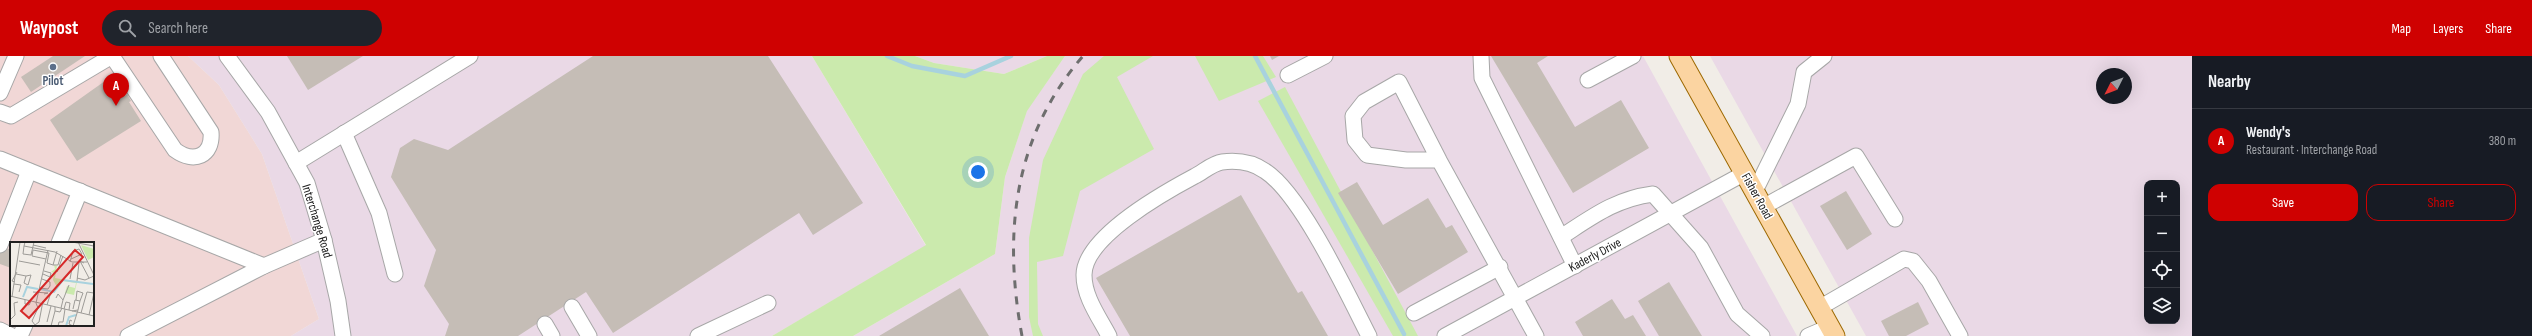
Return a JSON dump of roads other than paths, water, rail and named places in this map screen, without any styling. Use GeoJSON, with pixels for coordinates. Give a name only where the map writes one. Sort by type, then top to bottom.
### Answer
{"type":"FeatureCollection","features":[{"type":"Feature","properties":{"kind":"main road","name":"Fisher Road"},"geometry":{"type":"LineString","coordinates":[[1679,56],[1832,331]]}},
{"type":"Feature","properties":{"kind":"street"},"geometry":{"type":"LineString","coordinates":[[0,93],[16,56]]}},
{"type":"Feature","properties":{"kind":"street"},"geometry":{"type":"LineString","coordinates":[[0,112],[11,116],[112,56],[176,150],[188,157],[198,157],[206,151],[212,142],[211,132],[162,56]]}},
{"type":"Feature","properties":{"kind":"street","name":"Interchange Road"},"geometry":{"type":"LineString","coordinates":[[227,56],[268,112],[307,183],[324,240],[338,301],[343,336]]}},
{"type":"Feature","properties":{"kind":"street"},"geometry":{"type":"LineString","coordinates":[[296,163],[470,56]]}},
{"type":"Feature","properties":{"kind":"street"},"geometry":{"type":"LineString","coordinates":[[1288,75],[1325,56]]}},
{"type":"Feature","properties":{"kind":"street"},"geometry":{"type":"LineString","coordinates":[[1481,56],[1482,78],[1575,266]]}},
{"type":"Feature","properties":{"kind":"street"},"geometry":{"type":"LineString","coordinates":[[1588,80],[1633,56]]}},
{"type":"Feature","properties":{"kind":"street"},"geometry":{"type":"LineString","coordinates":[[1759,199],[1798,104],[1804,72],[1823,56]]}},
{"type":"Feature","properties":{"kind":"street"},"geometry":{"type":"LineString","coordinates":[[1439,160],[1406,160],[1367,155],[1355,140],[1353,116],[1364,102],[1399,82],[1439,160],[1517,297],[1536,336]]}},
{"type":"Feature","properties":{"kind":"street"},"geometry":{"type":"LineString","coordinates":[[344,133],[379,213],[395,274]]}},
{"type":"Feature","properties":{"kind":"street"},"geometry":{"type":"LineString","coordinates":[[1759,199],[1856,156],[1895,219]]}},
{"type":"Feature","properties":{"kind":"street"},"geometry":{"type":"LineString","coordinates":[[0,159],[264,266]]}},
{"type":"Feature","properties":{"kind":"street"},"geometry":{"type":"LineString","coordinates":[[1109,336],[1087,295],[1084,275],[1090,256],[1105,238],[1130,216],[1172,189],[1221,162],[1247,161],[1266,171],[1286,192],[1303,215],[1369,336]]}},
{"type":"Feature","properties":{"kind":"street"},"geometry":{"type":"LineString","coordinates":[[0,245],[29,171]]}},
{"type":"Feature","properties":{"kind":"street","name":"Kaderly Drive"},"geometry":{"type":"LineString","coordinates":[[1445,336],[1745,174]]}},
{"type":"Feature","properties":{"kind":"street"},"geometry":{"type":"LineString","coordinates":[[59,242],[80,191]]}},
{"type":"Feature","properties":{"kind":"street"},"geometry":{"type":"LineString","coordinates":[[1561,237],[1599,212],[1630,197],[1653,194],[1701,248],[1738,314],[1762,336]]}},
{"type":"Feature","properties":{"kind":"street"},"geometry":{"type":"LineString","coordinates":[[128,336],[264,266],[324,240]]}},
{"type":"Feature","properties":{"kind":"street"},"geometry":{"type":"LineString","coordinates":[[1819,308],[1904,259],[1914,261],[1929,281],[1960,336]]}},
{"type":"Feature","properties":{"kind":"street"},"geometry":{"type":"LineString","coordinates":[[1414,313],[1500,267]]}},
{"type":"Feature","properties":{"kind":"street"},"geometry":{"type":"LineString","coordinates":[[698,336],[768,303]]}},
{"type":"Feature","properties":{"kind":"street"},"geometry":{"type":"LineString","coordinates":[[572,307],[588,336]]}},
{"type":"Feature","properties":{"kind":"street"},"geometry":{"type":"LineString","coordinates":[[20,336],[25,326]]}},
{"type":"Feature","properties":{"kind":"street"},"geometry":{"type":"LineString","coordinates":[[0,330],[12,336]]}},
{"type":"Feature","properties":{"kind":"street"},"geometry":{"type":"LineString","coordinates":[[1808,336],[1832,331]]}},
{"type":"Feature","properties":{"kind":"waterway"},"geometry":{"type":"LineString","coordinates":[[887,56],[912,66],[965,76],[1011,56]]}},
{"type":"Feature","properties":{"kind":"waterway"},"geometry":{"type":"LineString","coordinates":[[1255,56],[1404,334]]}},
{"type":"Feature","properties":{"kind":"railway"},"geometry":{"type":"LineString","coordinates":[[1022,336],[1016,298],[1014,261],[1014,224],[1019,188],[1028,153],[1041,120],[1060,87],[1083,56]]}},
{"type":"Feature","properties":{"kind":"place","name":"Pilot"},"geometry":{"type":"Point","coordinates":[53,67]}},
{"type":"Feature","properties":{"kind":"place","name":"Wendy's"},"geometry":{"type":"Point","coordinates":[116,106]}}]}
